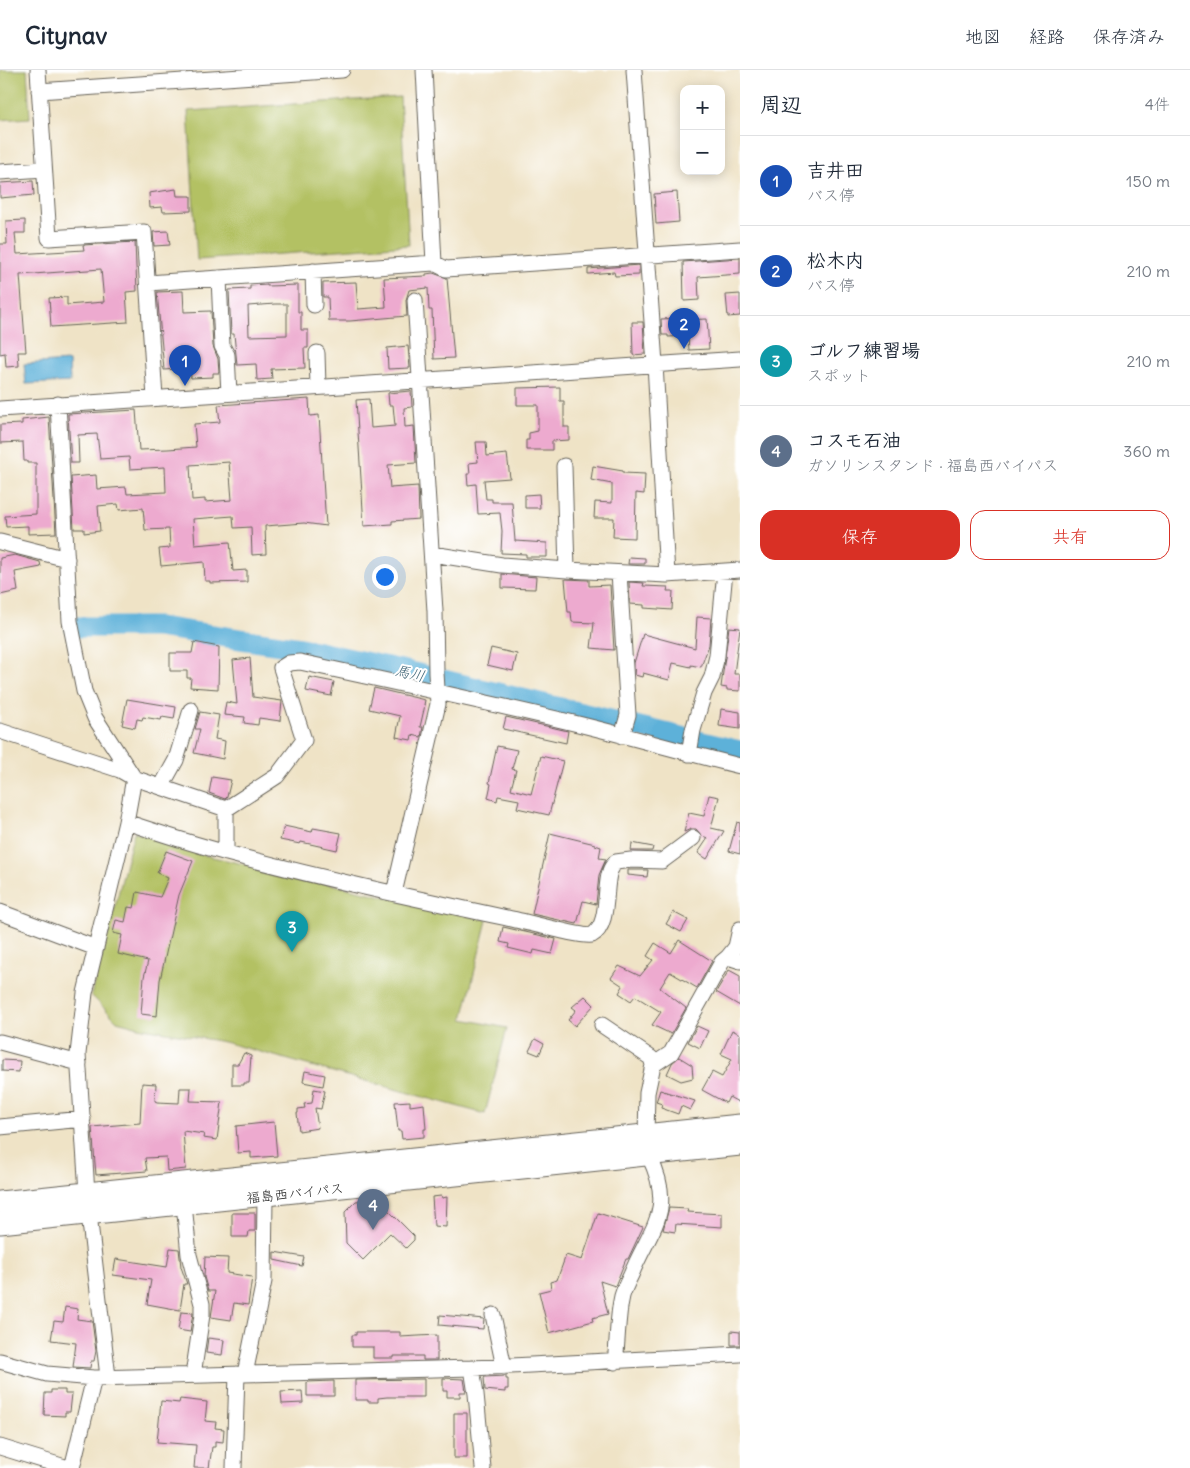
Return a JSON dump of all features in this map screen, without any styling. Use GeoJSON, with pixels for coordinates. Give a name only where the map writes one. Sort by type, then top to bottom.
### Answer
{"type":"FeatureCollection","features":[{"type":"Feature","properties":{"kind":"highway","name":"福島西バイパス"},"geometry":{"type":"LineString","coordinates":[[0,1202],[184,1204],[265,1196],[648,1145],[740,1125]]}},
{"type":"Feature","properties":{"kind":"highway","name":"福島西バイパス"},"geometry":{"type":"LineString","coordinates":[[0,1223],[88,1203],[648,1145],[740,1145]]}},
{"type":"Feature","properties":{"kind":"street"},"geometry":{"type":"LineString","coordinates":[[38,70],[49,238],[144,232],[155,398]]}},
{"type":"Feature","properties":{"kind":"street"},"geometry":{"type":"LineString","coordinates":[[39,90],[342,70]]}},
{"type":"Feature","properties":{"kind":"street"},"geometry":{"type":"LineString","coordinates":[[424,70],[434,263]]}},
{"type":"Feature","properties":{"kind":"street"},"geometry":{"type":"LineString","coordinates":[[634,70],[648,255],[668,575]]}},
{"type":"Feature","properties":{"kind":"street"},"geometry":{"type":"LineString","coordinates":[[0,172],[44,169]]}},
{"type":"Feature","properties":{"kind":"street"},"geometry":{"type":"LineString","coordinates":[[148,283],[434,263],[446,269],[740,248]]}},
{"type":"Feature","properties":{"kind":"street"},"geometry":{"type":"LineString","coordinates":[[313,271],[314,304]]}},
{"type":"Feature","properties":{"kind":"street"},"geometry":{"type":"LineString","coordinates":[[219,278],[222,346],[227,355],[229,393]]}},
{"type":"Feature","properties":{"kind":"street"},"geometry":{"type":"LineString","coordinates":[[394,893],[438,704],[432,554],[415,300]]}},
{"type":"Feature","properties":{"kind":"street"},"geometry":{"type":"LineString","coordinates":[[317,353],[318,387]]}},
{"type":"Feature","properties":{"kind":"street"},"geometry":{"type":"LineString","coordinates":[[0,409],[420,379],[740,359]]}},
{"type":"Feature","properties":{"kind":"street"},"geometry":{"type":"LineString","coordinates":[[58,404],[70,621],[84,691],[95,718],[134,778],[126,822],[85,993],[81,1020],[78,1054],[101,1377],[72,1468]]}},
{"type":"Feature","properties":{"kind":"street"},"geometry":{"type":"LineString","coordinates":[[564,466],[567,570]]}},
{"type":"Feature","properties":{"kind":"street"},"geometry":{"type":"LineString","coordinates":[[0,542],[67,559]]}},
{"type":"Feature","properties":{"kind":"street"},"geometry":{"type":"LineString","coordinates":[[432,554],[502,565],[619,573],[668,575],[732,571],[712,677],[704,693],[689,751]]}},
{"type":"Feature","properties":{"kind":"street"},"geometry":{"type":"LineString","coordinates":[[619,573],[625,727]]}},
{"type":"Feature","properties":{"kind":"street"},"geometry":{"type":"LineString","coordinates":[[226,809],[276,776],[304,740],[282,668],[289,663],[300,662],[437,684],[581,725],[625,727],[689,751],[740,766]]}},
{"type":"Feature","properties":{"kind":"street"},"geometry":{"type":"LineString","coordinates":[[161,788],[176,760],[191,710]]}},
{"type":"Feature","properties":{"kind":"street"},"geometry":{"type":"LineString","coordinates":[[0,731],[120,770],[134,778],[161,788],[226,809]]}},
{"type":"Feature","properties":{"kind":"street"},"geometry":{"type":"LineString","coordinates":[[226,809],[226,853]]}},
{"type":"Feature","properties":{"kind":"street"},"geometry":{"type":"LineString","coordinates":[[126,822],[226,853],[394,893],[547,926],[578,935],[590,935],[596,931],[605,909],[610,872],[616,862],[631,860],[662,861],[693,838]]}},
{"type":"Feature","properties":{"kind":"street"},"geometry":{"type":"LineString","coordinates":[[0,912],[96,948]]}},
{"type":"Feature","properties":{"kind":"street"},"geometry":{"type":"LineString","coordinates":[[653,1065],[670,1053],[722,962],[734,959],[740,929]]}},
{"type":"Feature","properties":{"kind":"street"},"geometry":{"type":"LineString","coordinates":[[602,1025],[651,1058],[653,1065],[647,1093],[648,1145],[658,1174],[661,1204],[653,1230],[622,1295],[616,1362]]}},
{"type":"Feature","properties":{"kind":"street"},"geometry":{"type":"LineString","coordinates":[[0,1042],[79,1063]]}},
{"type":"Feature","properties":{"kind":"street"},"geometry":{"type":"LineString","coordinates":[[0,1127],[83,1119]]}},
{"type":"Feature","properties":{"kind":"street"},"geometry":{"type":"LineString","coordinates":[[234,1468],[241,1374],[264,1281],[265,1196]]}},
{"type":"Feature","properties":{"kind":"street"},"geometry":{"type":"LineString","coordinates":[[184,1204],[189,1254],[202,1310],[193,1376]]}},
{"type":"Feature","properties":{"kind":"street"},"geometry":{"type":"LineString","coordinates":[[493,1315],[504,1367]]}},
{"type":"Feature","properties":{"kind":"street"},"geometry":{"type":"LineString","coordinates":[[0,1361],[47,1374],[101,1377],[504,1367],[740,1354]]}},
{"type":"Feature","properties":{"kind":"street"},"geometry":{"type":"LineString","coordinates":[[472,1368],[483,1468]]}},
{"type":"Feature","properties":{"kind":"street"},"geometry":{"type":"LineString","coordinates":[[0,1448],[68,1468]]}},
{"type":"Feature","properties":{"kind":"green space"},"geometry":{"type":"Polygon","coordinates":[[[0,70],[27,70],[30,118],[0,120],[0,70]]]}},
{"type":"Feature","properties":{"kind":"green space"},"geometry":{"type":"Polygon","coordinates":[[[400,97],[409,245],[197,260],[188,111],[400,97]]]}},
{"type":"Feature","properties":{"kind":"green space"},"geometry":{"type":"Polygon","coordinates":[[[134,832],[204,855],[487,920],[463,1019],[507,1028],[485,1114],[224,1042],[143,1028],[117,1021],[91,995],[134,832]]]}},
{"type":"Feature","properties":{"kind":"water"},"geometry":{"type":"Polygon","coordinates":[[[69,361],[70,382],[26,384],[24,364],[69,361]]]}},
{"type":"Feature","properties":{"kind":"building"},"geometry":{"type":"Polygon","coordinates":[[[33,181],[34,195],[0,198],[0,183],[33,181]]]}},
{"type":"Feature","properties":{"kind":"building"},"geometry":{"type":"Polygon","coordinates":[[[176,189],[177,196],[191,196],[191,211],[163,212],[162,207],[150,208],[149,193],[176,189]]]}},
{"type":"Feature","properties":{"kind":"building"},"geometry":{"type":"Polygon","coordinates":[[[677,192],[679,222],[656,224],[654,194],[677,192]]]}},
{"type":"Feature","properties":{"kind":"building"},"geometry":{"type":"Polygon","coordinates":[[[25,220],[25,233],[15,233],[17,254],[84,250],[83,245],[135,242],[137,291],[126,292],[128,322],[51,327],[49,298],[67,297],[67,305],[104,302],[101,269],[20,275],[26,352],[18,352],[19,366],[6,367],[5,353],[0,354],[0,244],[7,244],[6,221],[25,220]]]}},
{"type":"Feature","properties":{"kind":"building"},"geometry":{"type":"Polygon","coordinates":[[[168,231],[170,245],[154,246],[153,232],[168,231]]]}},
{"type":"Feature","properties":{"kind":"building"},"geometry":{"type":"Polygon","coordinates":[[[740,258],[740,274],[698,277],[699,300],[684,301],[683,262],[740,258]]]}},
{"type":"Feature","properties":{"kind":"building"},"geometry":{"type":"Polygon","coordinates":[[[639,265],[639,275],[615,276],[614,272],[588,274],[588,269],[639,265]]]}},
{"type":"Feature","properties":{"kind":"building"},"geometry":{"type":"Polygon","coordinates":[[[433,273],[447,278],[454,358],[434,359],[432,310],[429,310],[428,288],[409,290],[406,300],[407,316],[329,321],[328,297],[323,297],[323,283],[356,282],[358,309],[386,307],[384,278],[426,276],[426,274],[433,273]]]}},
{"type":"Feature","properties":{"kind":"building"},"geometry":{"type":"Polygon","coordinates":[[[298,285],[298,312],[301,312],[301,330],[308,330],[308,348],[304,348],[305,368],[271,369],[272,379],[257,380],[256,364],[237,365],[234,334],[231,334],[229,290],[250,289],[250,286],[298,285]],[[287,304],[248,306],[249,336],[287,335],[287,304]]]}},
{"type":"Feature","properties":{"kind":"building"},"geometry":{"type":"Polygon","coordinates":[[[183,291],[184,312],[211,311],[213,346],[218,359],[219,373],[213,373],[213,377],[191,378],[190,368],[164,370],[157,292],[183,291]]]}},
{"type":"Feature","properties":{"kind":"building"},"geometry":{"type":"Polygon","coordinates":[[[740,294],[740,316],[728,317],[726,295],[740,294]]]}},
{"type":"Feature","properties":{"kind":"building"},"geometry":{"type":"Polygon","coordinates":[[[680,318],[680,320],[707,319],[709,349],[689,350],[688,336],[668,337],[668,335],[662,335],[661,319],[680,318]]]}},
{"type":"Feature","properties":{"kind":"building"},"geometry":{"type":"Polygon","coordinates":[[[632,322],[643,322],[645,354],[633,355],[632,322]]]}},
{"type":"Feature","properties":{"kind":"building"},"geometry":{"type":"Polygon","coordinates":[[[408,346],[410,368],[388,369],[387,348],[408,346]]]}},
{"type":"Feature","properties":{"kind":"building"},"geometry":{"type":"Polygon","coordinates":[[[560,387],[560,401],[564,401],[564,427],[569,427],[569,440],[552,441],[552,450],[526,450],[526,440],[529,440],[529,433],[538,431],[538,405],[517,405],[517,388],[560,387]]]}},
{"type":"Feature","properties":{"kind":"building"},"geometry":{"type":"Polygon","coordinates":[[[411,391],[412,407],[404,408],[405,427],[414,426],[416,463],[388,465],[390,488],[418,486],[419,519],[392,521],[392,524],[364,526],[356,400],[369,399],[371,428],[395,426],[393,405],[389,405],[388,393],[411,391]]]}},
{"type":"Feature","properties":{"kind":"building"},"geometry":{"type":"Polygon","coordinates":[[[309,399],[310,416],[319,415],[326,526],[304,523],[265,526],[266,554],[252,555],[251,527],[234,528],[233,516],[193,519],[195,545],[230,542],[233,571],[247,570],[247,582],[210,583],[210,581],[205,581],[204,562],[161,566],[159,549],[170,548],[169,529],[145,530],[143,508],[119,510],[118,504],[98,506],[100,531],[84,533],[84,529],[74,529],[71,477],[96,475],[97,489],[126,487],[127,494],[166,492],[165,467],[130,469],[129,457],[100,459],[97,434],[78,435],[79,463],[71,463],[68,414],[136,410],[139,450],[168,449],[196,447],[194,424],[220,422],[218,405],[309,399]],[[229,462],[190,465],[192,500],[205,499],[205,502],[232,500],[229,462]]]}},
{"type":"Feature","properties":{"kind":"building"},"geometry":{"type":"Polygon","coordinates":[[[49,417],[56,533],[28,534],[28,526],[6,527],[5,516],[36,514],[36,463],[24,461],[23,442],[0,443],[0,425],[22,424],[22,420],[49,417]]]}},
{"type":"Feature","properties":{"kind":"building"},"geometry":{"type":"Polygon","coordinates":[[[476,442],[486,442],[487,456],[507,454],[510,478],[484,480],[486,499],[492,499],[492,502],[512,502],[515,541],[547,543],[547,557],[526,557],[526,554],[501,553],[502,531],[500,513],[478,514],[476,484],[468,485],[469,463],[478,462],[476,442]]]}},
{"type":"Feature","properties":{"kind":"building"},"geometry":{"type":"Polygon","coordinates":[[[593,466],[623,471],[623,473],[645,474],[644,494],[636,493],[635,538],[613,537],[614,518],[594,518],[595,502],[612,503],[612,484],[591,480],[593,466]]]}},
{"type":"Feature","properties":{"kind":"building"},"geometry":{"type":"Polygon","coordinates":[[[539,494],[540,508],[525,508],[525,495],[539,494]]]}},
{"type":"Feature","properties":{"kind":"building"},"geometry":{"type":"Polygon","coordinates":[[[15,555],[40,562],[41,567],[15,572],[18,591],[0,595],[0,558],[15,555]]]}},
{"type":"Feature","properties":{"kind":"building"},"geometry":{"type":"Polygon","coordinates":[[[629,557],[645,558],[645,564],[628,564],[629,557]]]}},
{"type":"Feature","properties":{"kind":"building"},"geometry":{"type":"Polygon","coordinates":[[[502,574],[536,577],[535,589],[502,588],[502,574]]]}},
{"type":"Feature","properties":{"kind":"building"},"geometry":{"type":"Polygon","coordinates":[[[565,579],[589,580],[589,586],[610,585],[614,650],[591,648],[594,623],[572,622],[571,612],[568,612],[565,579]]]}},
{"type":"Feature","properties":{"kind":"building"},"geometry":{"type":"Polygon","coordinates":[[[629,582],[644,583],[643,586],[668,587],[667,591],[673,591],[672,610],[644,608],[644,605],[630,604],[629,582]]]}},
{"type":"Feature","properties":{"kind":"building"},"geometry":{"type":"Polygon","coordinates":[[[697,617],[711,618],[709,645],[701,667],[673,663],[669,680],[643,673],[642,677],[635,675],[634,663],[643,634],[695,648],[697,617]]]}},
{"type":"Feature","properties":{"kind":"building"},"geometry":{"type":"Polygon","coordinates":[[[729,627],[740,628],[734,674],[740,674],[740,691],[727,690],[727,688],[721,687],[729,627]]]}},
{"type":"Feature","properties":{"kind":"building"},"geometry":{"type":"Polygon","coordinates":[[[194,642],[219,647],[218,689],[190,687],[191,678],[187,678],[187,671],[170,671],[170,653],[192,653],[194,642]]]}},
{"type":"Feature","properties":{"kind":"building"},"geometry":{"type":"Polygon","coordinates":[[[491,648],[517,654],[513,671],[487,665],[491,648]]]}},
{"type":"Feature","properties":{"kind":"building"},"geometry":{"type":"Polygon","coordinates":[[[250,658],[253,697],[282,701],[280,721],[259,718],[258,725],[244,723],[245,717],[224,715],[226,702],[237,704],[233,660],[250,658]]]}},
{"type":"Feature","properties":{"kind":"building"},"geometry":{"type":"Polygon","coordinates":[[[309,677],[334,682],[331,696],[306,691],[309,677]]]}},
{"type":"Feature","properties":{"kind":"building"},"geometry":{"type":"Polygon","coordinates":[[[374,688],[425,700],[420,727],[423,727],[421,737],[412,735],[411,740],[396,737],[400,716],[369,709],[374,688]]]}},
{"type":"Feature","properties":{"kind":"building"},"geometry":{"type":"Polygon","coordinates":[[[127,699],[176,707],[174,719],[162,717],[161,720],[143,717],[142,720],[137,719],[135,728],[122,725],[127,699]]]}},
{"type":"Feature","properties":{"kind":"building"},"geometry":{"type":"Polygon","coordinates":[[[721,709],[740,712],[740,729],[719,726],[721,709]]]}},
{"type":"Feature","properties":{"kind":"building"},"geometry":{"type":"Polygon","coordinates":[[[200,712],[219,715],[215,739],[225,741],[223,759],[194,753],[200,729],[195,729],[200,712]]]}},
{"type":"Feature","properties":{"kind":"building"},"geometry":{"type":"Polygon","coordinates":[[[506,717],[568,731],[566,743],[503,729],[506,717]]]}},
{"type":"Feature","properties":{"kind":"building"},"geometry":{"type":"Polygon","coordinates":[[[497,746],[517,750],[512,769],[516,770],[511,789],[531,794],[541,756],[563,761],[549,815],[517,808],[519,800],[498,796],[497,801],[488,798],[491,784],[489,783],[497,746]]]}},
{"type":"Feature","properties":{"kind":"building"},"geometry":{"type":"Polygon","coordinates":[[[212,777],[231,780],[225,799],[209,793],[212,777]]]}},
{"type":"Feature","properties":{"kind":"building"},"geometry":{"type":"Polygon","coordinates":[[[709,795],[719,797],[711,828],[724,831],[707,859],[698,853],[708,838],[702,836],[696,829],[684,832],[689,813],[704,816],[709,795]]]}},
{"type":"Feature","properties":{"kind":"building"},"geometry":{"type":"Polygon","coordinates":[[[737,822],[740,823],[740,854],[729,851],[737,822]]]}},
{"type":"Feature","properties":{"kind":"building"},"geometry":{"type":"Polygon","coordinates":[[[284,826],[312,832],[313,828],[341,833],[337,850],[301,842],[300,844],[280,840],[284,826]]]}},
{"type":"Feature","properties":{"kind":"building"},"geometry":{"type":"Polygon","coordinates":[[[550,833],[595,844],[601,847],[599,858],[606,859],[599,875],[596,904],[583,901],[577,924],[532,914],[550,833]]]}},
{"type":"Feature","properties":{"kind":"building"},"geometry":{"type":"Polygon","coordinates":[[[632,843],[653,847],[652,851],[631,851],[632,843]]]}},
{"type":"Feature","properties":{"kind":"building"},"geometry":{"type":"Polygon","coordinates":[[[166,851],[193,861],[179,895],[160,980],[157,1016],[141,1014],[144,977],[148,961],[118,954],[122,935],[113,933],[116,920],[125,922],[128,907],[134,908],[137,892],[160,897],[168,878],[157,873],[166,851]]]}},
{"type":"Feature","properties":{"kind":"building"},"geometry":{"type":"Polygon","coordinates":[[[628,870],[648,870],[647,877],[628,875],[628,870]]]}},
{"type":"Feature","properties":{"kind":"building"},"geometry":{"type":"Polygon","coordinates":[[[673,912],[688,920],[681,932],[666,924],[673,912]]]}},
{"type":"Feature","properties":{"kind":"building"},"geometry":{"type":"Polygon","coordinates":[[[503,927],[556,939],[552,954],[534,950],[533,954],[508,948],[509,944],[500,942],[503,927]]]}},
{"type":"Feature","properties":{"kind":"building"},"geometry":{"type":"Polygon","coordinates":[[[679,940],[712,961],[697,988],[670,972],[660,988],[686,1008],[671,1034],[652,1025],[661,1012],[635,996],[631,1001],[619,993],[623,986],[611,978],[619,966],[640,976],[653,960],[647,956],[655,943],[671,953],[679,940]]]}},
{"type":"Feature","properties":{"kind":"building"},"geometry":{"type":"Polygon","coordinates":[[[729,970],[740,976],[740,1006],[716,992],[729,970]]]}},
{"type":"Feature","properties":{"kind":"building"},"geometry":{"type":"Polygon","coordinates":[[[585,996],[594,1005],[575,1026],[568,1020],[576,1010],[572,1007],[585,996]]]}},
{"type":"Feature","properties":{"kind":"building"},"geometry":{"type":"Polygon","coordinates":[[[697,1026],[708,1031],[700,1048],[688,1042],[697,1026]]]}},
{"type":"Feature","properties":{"kind":"building"},"geometry":{"type":"Polygon","coordinates":[[[732,1030],[740,1034],[740,1103],[729,1097],[726,1103],[702,1090],[712,1072],[722,1077],[732,1059],[721,1054],[732,1030]]]}},
{"type":"Feature","properties":{"kind":"building"},"geometry":{"type":"Polygon","coordinates":[[[535,1039],[544,1044],[539,1055],[529,1051],[535,1039]]]}},
{"type":"Feature","properties":{"kind":"building"},"geometry":{"type":"Polygon","coordinates":[[[244,1053],[251,1056],[249,1083],[232,1085],[232,1064],[238,1064],[244,1053]]]}},
{"type":"Feature","properties":{"kind":"building"},"geometry":{"type":"Polygon","coordinates":[[[679,1057],[692,1065],[693,1078],[681,1081],[667,1074],[672,1063],[679,1057]]]}},
{"type":"Feature","properties":{"kind":"building"},"geometry":{"type":"Polygon","coordinates":[[[2,1060],[20,1061],[19,1072],[2,1071],[2,1060]]]}},
{"type":"Feature","properties":{"kind":"building"},"geometry":{"type":"Polygon","coordinates":[[[305,1071],[325,1075],[323,1086],[303,1082],[305,1071]]]}},
{"type":"Feature","properties":{"kind":"building"},"geometry":{"type":"Polygon","coordinates":[[[142,1083],[156,1084],[155,1101],[157,1102],[179,1103],[180,1088],[191,1088],[190,1101],[222,1102],[217,1140],[203,1138],[204,1134],[183,1131],[186,1169],[167,1171],[166,1157],[145,1158],[147,1171],[96,1175],[92,1127],[140,1123],[142,1083]]]}},
{"type":"Feature","properties":{"kind":"building"},"geometry":{"type":"Polygon","coordinates":[[[314,1089],[325,1091],[321,1109],[315,1108],[318,1128],[299,1131],[298,1109],[305,1108],[304,1104],[312,1103],[314,1089]]]}},
{"type":"Feature","properties":{"kind":"building"},"geometry":{"type":"Polygon","coordinates":[[[660,1090],[695,1101],[690,1110],[681,1106],[678,1114],[661,1108],[662,1104],[656,1102],[660,1090]]]}},
{"type":"Feature","properties":{"kind":"building"},"geometry":{"type":"Polygon","coordinates":[[[410,1101],[410,1106],[424,1104],[426,1129],[424,1129],[424,1137],[402,1139],[401,1131],[398,1131],[395,1102],[410,1101]]]}},
{"type":"Feature","properties":{"kind":"building"},"geometry":{"type":"Polygon","coordinates":[[[274,1122],[277,1156],[251,1158],[251,1152],[238,1153],[236,1126],[274,1122]]]}},
{"type":"Feature","properties":{"kind":"building"},"geometry":{"type":"Polygon","coordinates":[[[441,1196],[442,1198],[447,1197],[446,1227],[434,1226],[432,1197],[441,1196]]]}},
{"type":"Feature","properties":{"kind":"building"},"geometry":{"type":"Polygon","coordinates":[[[377,1199],[414,1236],[414,1240],[406,1248],[390,1233],[363,1260],[346,1243],[345,1212],[356,1201],[377,1199]]]}},
{"type":"Feature","properties":{"kind":"building"},"geometry":{"type":"Polygon","coordinates":[[[669,1208],[688,1209],[687,1212],[722,1214],[722,1227],[676,1224],[675,1232],[663,1230],[669,1208]]]}},
{"type":"Feature","properties":{"kind":"building"},"geometry":{"type":"Polygon","coordinates":[[[232,1213],[255,1213],[255,1231],[249,1231],[248,1237],[232,1237],[232,1213]]]}},
{"type":"Feature","properties":{"kind":"building"},"geometry":{"type":"Polygon","coordinates":[[[598,1213],[643,1227],[628,1259],[626,1259],[615,1286],[600,1281],[608,1314],[592,1318],[593,1321],[549,1333],[539,1292],[551,1289],[550,1282],[557,1280],[566,1255],[582,1260],[598,1213]]]}},
{"type":"Feature","properties":{"kind":"building"},"geometry":{"type":"Polygon","coordinates":[[[170,1248],[179,1249],[181,1267],[187,1284],[184,1284],[180,1310],[147,1304],[151,1280],[113,1275],[116,1259],[167,1267],[170,1248]]]}},
{"type":"Feature","properties":{"kind":"building"},"geometry":{"type":"Polygon","coordinates":[[[274,1252],[304,1257],[302,1266],[274,1260],[274,1252]]]}},
{"type":"Feature","properties":{"kind":"building"},"geometry":{"type":"Polygon","coordinates":[[[205,1257],[228,1258],[227,1273],[252,1277],[248,1305],[234,1303],[231,1320],[211,1317],[215,1291],[208,1291],[204,1277],[205,1257]]]}},
{"type":"Feature","properties":{"kind":"building"},"geometry":{"type":"Polygon","coordinates":[[[65,1307],[78,1309],[77,1319],[92,1321],[96,1351],[90,1368],[73,1367],[76,1343],[51,1340],[54,1321],[63,1322],[65,1307]]]}},
{"type":"Feature","properties":{"kind":"building"},"geometry":{"type":"Polygon","coordinates":[[[181,1312],[193,1313],[190,1332],[178,1330],[181,1312]]]}},
{"type":"Feature","properties":{"kind":"building"},"geometry":{"type":"Polygon","coordinates":[[[440,1315],[484,1319],[483,1329],[439,1325],[440,1315]]]}},
{"type":"Feature","properties":{"kind":"building"},"geometry":{"type":"Polygon","coordinates":[[[731,1331],[740,1332],[740,1345],[731,1345],[731,1331]]]}},
{"type":"Feature","properties":{"kind":"building"},"geometry":{"type":"Polygon","coordinates":[[[356,1332],[400,1332],[400,1337],[437,1335],[437,1360],[423,1360],[423,1356],[373,1358],[373,1347],[352,1347],[352,1335],[356,1335],[356,1332]]]}},
{"type":"Feature","properties":{"kind":"building"},"geometry":{"type":"Polygon","coordinates":[[[208,1338],[224,1340],[222,1355],[206,1353],[208,1338]]]}},
{"type":"Feature","properties":{"kind":"building"},"geometry":{"type":"Polygon","coordinates":[[[506,1376],[506,1379],[508,1379],[508,1389],[505,1389],[505,1392],[485,1390],[484,1377],[506,1376]]]}},
{"type":"Feature","properties":{"kind":"building"},"geometry":{"type":"Polygon","coordinates":[[[443,1378],[464,1379],[466,1392],[460,1392],[460,1397],[447,1397],[447,1391],[443,1391],[443,1378]]]}},
{"type":"Feature","properties":{"kind":"building"},"geometry":{"type":"Polygon","coordinates":[[[424,1379],[424,1397],[387,1397],[378,1398],[378,1402],[355,1400],[355,1380],[424,1379]]]}},
{"type":"Feature","properties":{"kind":"building"},"geometry":{"type":"Polygon","coordinates":[[[334,1381],[334,1396],[307,1396],[307,1382],[334,1381]]]}},
{"type":"Feature","properties":{"kind":"building"},"geometry":{"type":"Polygon","coordinates":[[[51,1390],[65,1390],[65,1394],[72,1394],[70,1412],[65,1412],[65,1416],[44,1415],[45,1393],[51,1393],[51,1390]]]}},
{"type":"Feature","properties":{"kind":"building"},"geometry":{"type":"Polygon","coordinates":[[[302,1391],[303,1403],[282,1404],[281,1392],[302,1391]]]}},
{"type":"Feature","properties":{"kind":"building"},"geometry":{"type":"Polygon","coordinates":[[[180,1399],[207,1402],[205,1421],[216,1422],[215,1428],[224,1429],[223,1442],[215,1441],[215,1447],[212,1447],[209,1468],[194,1468],[196,1445],[157,1442],[161,1401],[179,1403],[180,1399]]]}},
{"type":"Feature","properties":{"kind":"building"},"geometry":{"type":"Polygon","coordinates":[[[454,1413],[467,1413],[467,1458],[454,1458],[454,1413]]]}},
{"type":"Feature","properties":{"kind":"waterway","name":"馬川"},"geometry":{"type":"LineString","coordinates":[[75,627],[158,627],[301,648],[406,671],[740,751]]}},
{"type":"Feature","properties":{"kind":"place","name":"松木内"},"geometry":{"type":"Point","coordinates":[684,349]}},
{"type":"Feature","properties":{"kind":"place","name":"吉井田"},"geometry":{"type":"Point","coordinates":[185,386]}},
{"type":"Feature","properties":{"kind":"place","name":"ゴルフ練習場"},"geometry":{"type":"Point","coordinates":[292,952]}},
{"type":"Feature","properties":{"kind":"place","name":"コスモ石油"},"geometry":{"type":"Point","coordinates":[373,1230]}}]}
